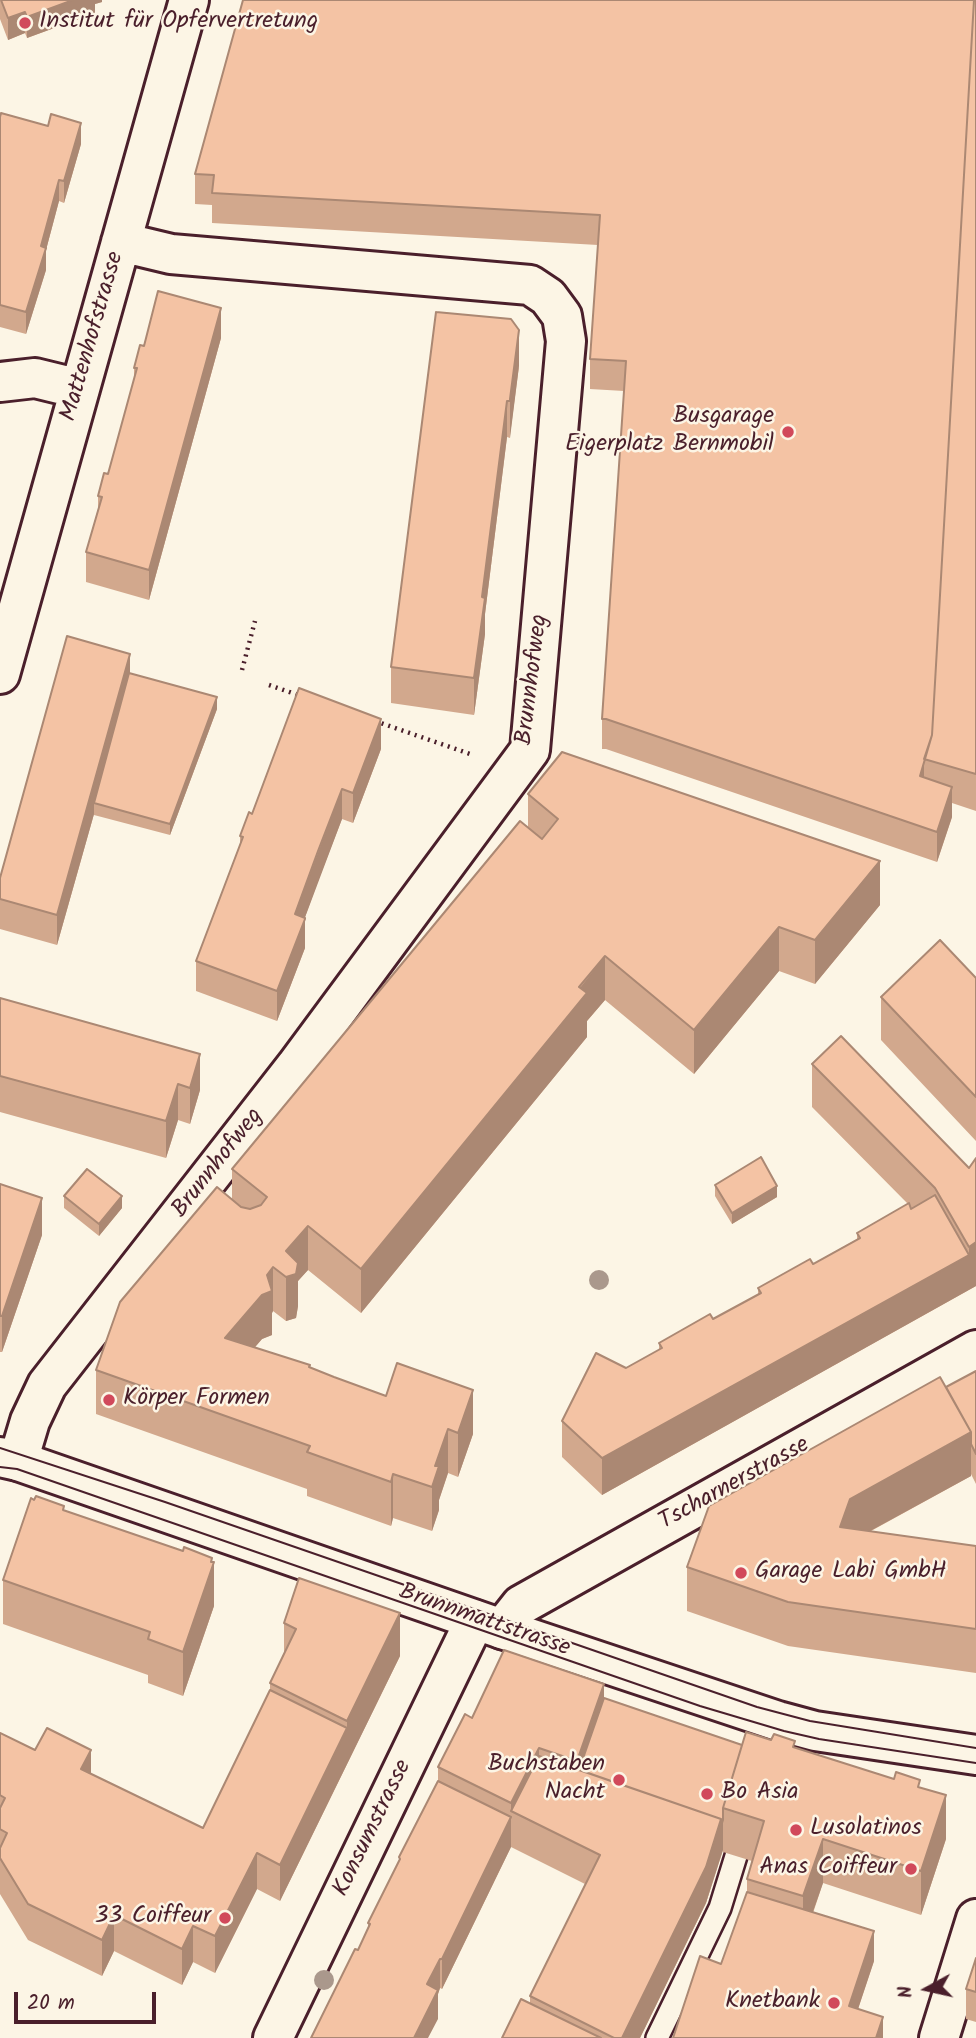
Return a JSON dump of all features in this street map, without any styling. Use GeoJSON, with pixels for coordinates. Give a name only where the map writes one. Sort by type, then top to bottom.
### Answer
{"type":"FeatureCollection","features":[{"type":"Feature","properties":{"kind":"street","name":"Mattenhofstrasse"},"geometry":{"type":"LineString","coordinates":[[0,674],[189,0]]}},
{"type":"Feature","properties":{"kind":"street","name":"Brunnhofweg"},"geometry":{"type":"LineString","coordinates":[[9,1459],[47,1385],[296,1066],[530,750],[566,341],[562,316],[548,297],[530,285],[512,282],[171,254],[121,242]]}},
{"type":"Feature","properties":{"kind":"street"},"geometry":{"type":"LineString","coordinates":[[0,382],[35,378],[80,389]]}},
{"type":"Feature","properties":{"kind":"street","name":"Tscharnerstrasse"},"geometry":{"type":"LineString","coordinates":[[489,1624],[976,1350]]}},
{"type":"Feature","properties":{"kind":"street","name":"Brunnmattstrasse"},"geometry":{"type":"LineString","coordinates":[[9,1459],[489,1624],[775,1731],[815,1731],[976,1755]]}},
{"type":"Feature","properties":{"kind":"street","name":"Konsumstrasse"},"geometry":{"type":"LineString","coordinates":[[273,2038],[489,1624]]}},
{"type":"Feature","properties":{"kind":"street"},"geometry":{"type":"LineString","coordinates":[[939,2038],[976,1919]]}},
{"type":"Feature","properties":{"kind":"lane"},"geometry":{"type":"LineString","coordinates":[[657,2038],[720,1908],[736,1856]]}},
{"type":"Feature","properties":{"kind":"path"},"geometry":{"type":"LineString","coordinates":[[242,670],[255,621]]}},
{"type":"Feature","properties":{"kind":"path"},"geometry":{"type":"LineString","coordinates":[[269,685],[309,698]]}},
{"type":"Feature","properties":{"kind":"path"},"geometry":{"type":"LineString","coordinates":[[374,721],[518,768]]}},
{"type":"Feature","properties":{"kind":"building"},"geometry":{"type":"Polygon","coordinates":[[[1,0],[73,0],[27,17],[25,12],[8,18],[1,0]]]}},
{"type":"Feature","properties":{"kind":"building","name":"Busgarage Eigerplatz Bernmobil"},"geometry":{"type":"Polygon","coordinates":[[[243,0],[974,0],[932,735],[920,776],[952,787],[937,832],[602,719],[626,361],[590,359],[600,215],[212,193],[214,175],[195,174],[243,0]]]}},
{"type":"Feature","properties":{"kind":"building"},"geometry":{"type":"Polygon","coordinates":[[[974,0],[976,774],[924,759],[932,735],[974,0]]]}},
{"type":"Feature","properties":{"kind":"building"},"geometry":{"type":"Polygon","coordinates":[[[1,113],[48,126],[51,114],[81,123],[64,181],[59,180],[41,246],[46,248],[26,312],[0,305],[1,113]]]}},
{"type":"Feature","properties":{"kind":"building"},"geometry":{"type":"Polygon","coordinates":[[[158,291],[221,308],[149,570],[86,552],[102,497],[98,496],[104,473],[108,474],[137,368],[134,368],[140,345],[144,346],[158,291]]]}},
{"type":"Feature","properties":{"kind":"building"},"geometry":{"type":"Polygon","coordinates":[[[436,312],[511,319],[519,330],[510,401],[507,401],[474,678],[391,667],[436,312]]]}},
{"type":"Feature","properties":{"kind":"building"},"geometry":{"type":"Polygon","coordinates":[[[67,636],[130,654],[57,915],[0,899],[0,878],[67,636]]]}},
{"type":"Feature","properties":{"kind":"building"},"geometry":{"type":"Polygon","coordinates":[[[129,673],[217,697],[170,824],[94,803],[129,673]]]}},
{"type":"Feature","properties":{"kind":"building"},"geometry":{"type":"Polygon","coordinates":[[[299,688],[381,719],[353,793],[342,789],[318,851],[295,914],[305,919],[277,991],[196,961],[243,837],[240,836],[249,812],[252,814],[299,688]]]}},
{"type":"Feature","properties":{"kind":"building"},"geometry":{"type":"Polygon","coordinates":[[[562,752],[880,861],[815,940],[779,927],[694,1030],[605,956],[579,987],[587,993],[361,1269],[308,1226],[286,1251],[298,1263],[296,1274],[286,1277],[273,1267],[267,1275],[272,1291],[262,1295],[225,1338],[310,1365],[309,1367],[386,1396],[397,1363],[473,1390],[458,1433],[448,1429],[435,1466],[439,1466],[432,1487],[393,1474],[391,1482],[307,1452],[310,1446],[96,1370],[120,1302],[217,1187],[241,1207],[250,1209],[261,1205],[267,1197],[232,1169],[520,821],[542,839],[558,819],[528,794],[562,752]]]}},
{"type":"Feature","properties":{"kind":"building"},"geometry":{"type":"Polygon","coordinates":[[[940,940],[976,978],[976,1097],[881,997],[940,940]]]}},
{"type":"Feature","properties":{"kind":"building"},"geometry":{"type":"Polygon","coordinates":[[[0,998],[200,1054],[190,1088],[178,1084],[166,1121],[0,1076],[0,998]]]}},
{"type":"Feature","properties":{"kind":"building"},"geometry":{"type":"Polygon","coordinates":[[[841,1036],[969,1168],[976,1158],[976,1242],[969,1247],[935,1188],[812,1064],[841,1036]]]}},
{"type":"Feature","properties":{"kind":"building"},"geometry":{"type":"Polygon","coordinates":[[[761,1157],[777,1186],[732,1213],[715,1185],[761,1157]]]}},
{"type":"Feature","properties":{"kind":"building"},"geometry":{"type":"Polygon","coordinates":[[[87,1169],[122,1196],[99,1224],[64,1196],[87,1169]]]}},
{"type":"Feature","properties":{"kind":"building"},"geometry":{"type":"Polygon","coordinates":[[[0,1184],[42,1198],[2,1316],[0,1316],[0,1184]]]}},
{"type":"Feature","properties":{"kind":"building"},"geometry":{"type":"Polygon","coordinates":[[[935,1195],[969,1255],[602,1458],[562,1421],[596,1353],[626,1368],[662,1348],[659,1343],[710,1314],[713,1319],[761,1293],[758,1288],[810,1259],[813,1264],[860,1238],[857,1233],[909,1203],[911,1209],[935,1195]]]}},
{"type":"Feature","properties":{"kind":"building"},"geometry":{"type":"Polygon","coordinates":[[[976,1371],[976,1454],[971,1444],[971,1432],[946,1387],[976,1371]]]}},
{"type":"Feature","properties":{"kind":"building"},"geometry":{"type":"Polygon","coordinates":[[[940,1377],[971,1432],[850,1499],[840,1527],[976,1546],[976,1629],[788,1602],[687,1567],[709,1506],[940,1377]]]}},
{"type":"Feature","properties":{"kind":"building"},"geometry":{"type":"Polygon","coordinates":[[[36,1496],[64,1506],[63,1510],[183,1551],[184,1547],[212,1558],[211,1562],[214,1562],[183,1652],[148,1639],[150,1632],[3,1580],[31,1498],[34,1500],[36,1496]]]}},
{"type":"Feature","properties":{"kind":"building"},"geometry":{"type":"Polygon","coordinates":[[[299,1578],[400,1613],[347,1721],[270,1683],[296,1629],[284,1623],[299,1578]]]}},
{"type":"Feature","properties":{"kind":"building"},"geometry":{"type":"Polygon","coordinates":[[[504,1650],[604,1684],[577,1761],[539,1748],[511,1803],[438,1767],[465,1714],[472,1718],[504,1650]]]}},
{"type":"Feature","properties":{"kind":"building"},"geometry":{"type":"Polygon","coordinates":[[[270,1690],[347,1728],[280,1865],[257,1853],[215,1936],[193,1926],[182,1949],[114,1915],[102,1940],[28,1904],[0,1858],[0,1848],[7,1833],[0,1829],[0,1808],[5,1798],[0,1795],[0,1733],[35,1750],[47,1728],[91,1750],[81,1769],[203,1828],[270,1690]]]}},
{"type":"Feature","properties":{"kind":"building"},"geometry":{"type":"Polygon","coordinates":[[[604,1698],[742,1745],[723,1808],[721,1826],[721,1819],[579,1770],[604,1698]]]}},
{"type":"Feature","properties":{"kind":"building"},"geometry":{"type":"Polygon","coordinates":[[[746,1732],[771,1740],[774,1734],[795,1741],[793,1747],[894,1779],[896,1772],[920,1780],[918,1787],[946,1795],[921,1871],[823,1839],[803,1896],[747,1879],[764,1821],[723,1808],[746,1732]]]}},
{"type":"Feature","properties":{"kind":"building"},"geometry":{"type":"Polygon","coordinates":[[[539,1756],[721,1819],[706,1867],[622,2038],[614,2038],[530,1996],[600,1855],[511,1811],[539,1756]]]}},
{"type":"Feature","properties":{"kind":"building"},"geometry":{"type":"Polygon","coordinates":[[[438,1781],[511,1817],[442,1959],[427,1984],[438,1990],[414,2038],[311,2038],[355,1949],[358,1950],[399,1857],[438,1781]]]}},
{"type":"Feature","properties":{"kind":"building"},"geometry":{"type":"Polygon","coordinates":[[[747,1892],[874,1931],[849,2006],[883,2017],[876,2038],[673,2038],[700,1956],[721,1964],[747,1892]]]}},
{"type":"Feature","properties":{"kind":"building"},"geometry":{"type":"Polygon","coordinates":[[[976,1958],[976,1992],[966,1989],[976,1958]]]}},
{"type":"Feature","properties":{"kind":"building"},"geometry":{"type":"Polygon","coordinates":[[[521,1999],[601,2038],[502,2038],[521,1999]]]}},
{"type":"Feature","properties":{"kind":"tram line"},"geometry":{"type":"LineString","coordinates":[[0,1448],[165,1502],[757,1707],[810,1721],[976,1748]]}},
{"type":"Feature","properties":{"kind":"tram line"},"geometry":{"type":"LineString","coordinates":[[0,1467],[17,1469],[700,1706],[819,1739],[976,1763]]}},
{"type":"Feature","properties":{"kind":"place","name":"Institut für Opfervertretung"},"geometry":{"type":"Point","coordinates":[25,23]}},
{"type":"Feature","properties":{"kind":"place","name":"Busgarage Eigerplatz Bernmobil"},"geometry":{"type":"Point","coordinates":[788,432]}},
{"type":"Feature","properties":{"kind":"place","name":"Körper Formen"},"geometry":{"type":"Point","coordinates":[109,1400]}},
{"type":"Feature","properties":{"kind":"place","name":"Garage Labi GmbH"},"geometry":{"type":"Point","coordinates":[741,1573]}},
{"type":"Feature","properties":{"kind":"place","name":"Buchstaben Nacht"},"geometry":{"type":"Point","coordinates":[619,1780]}},
{"type":"Feature","properties":{"kind":"place","name":"Bo Asia"},"geometry":{"type":"Point","coordinates":[707,1794]}},
{"type":"Feature","properties":{"kind":"place","name":"Lusolatinos"},"geometry":{"type":"Point","coordinates":[796,1830]}},
{"type":"Feature","properties":{"kind":"place","name":"Anas Coiffeur"},"geometry":{"type":"Point","coordinates":[911,1869]}},
{"type":"Feature","properties":{"kind":"place","name":"33 Coiffeur"},"geometry":{"type":"Point","coordinates":[225,1918]}},
{"type":"Feature","properties":{"kind":"place","name":"Knetbank"},"geometry":{"type":"Point","coordinates":[834,2003]}}]}
